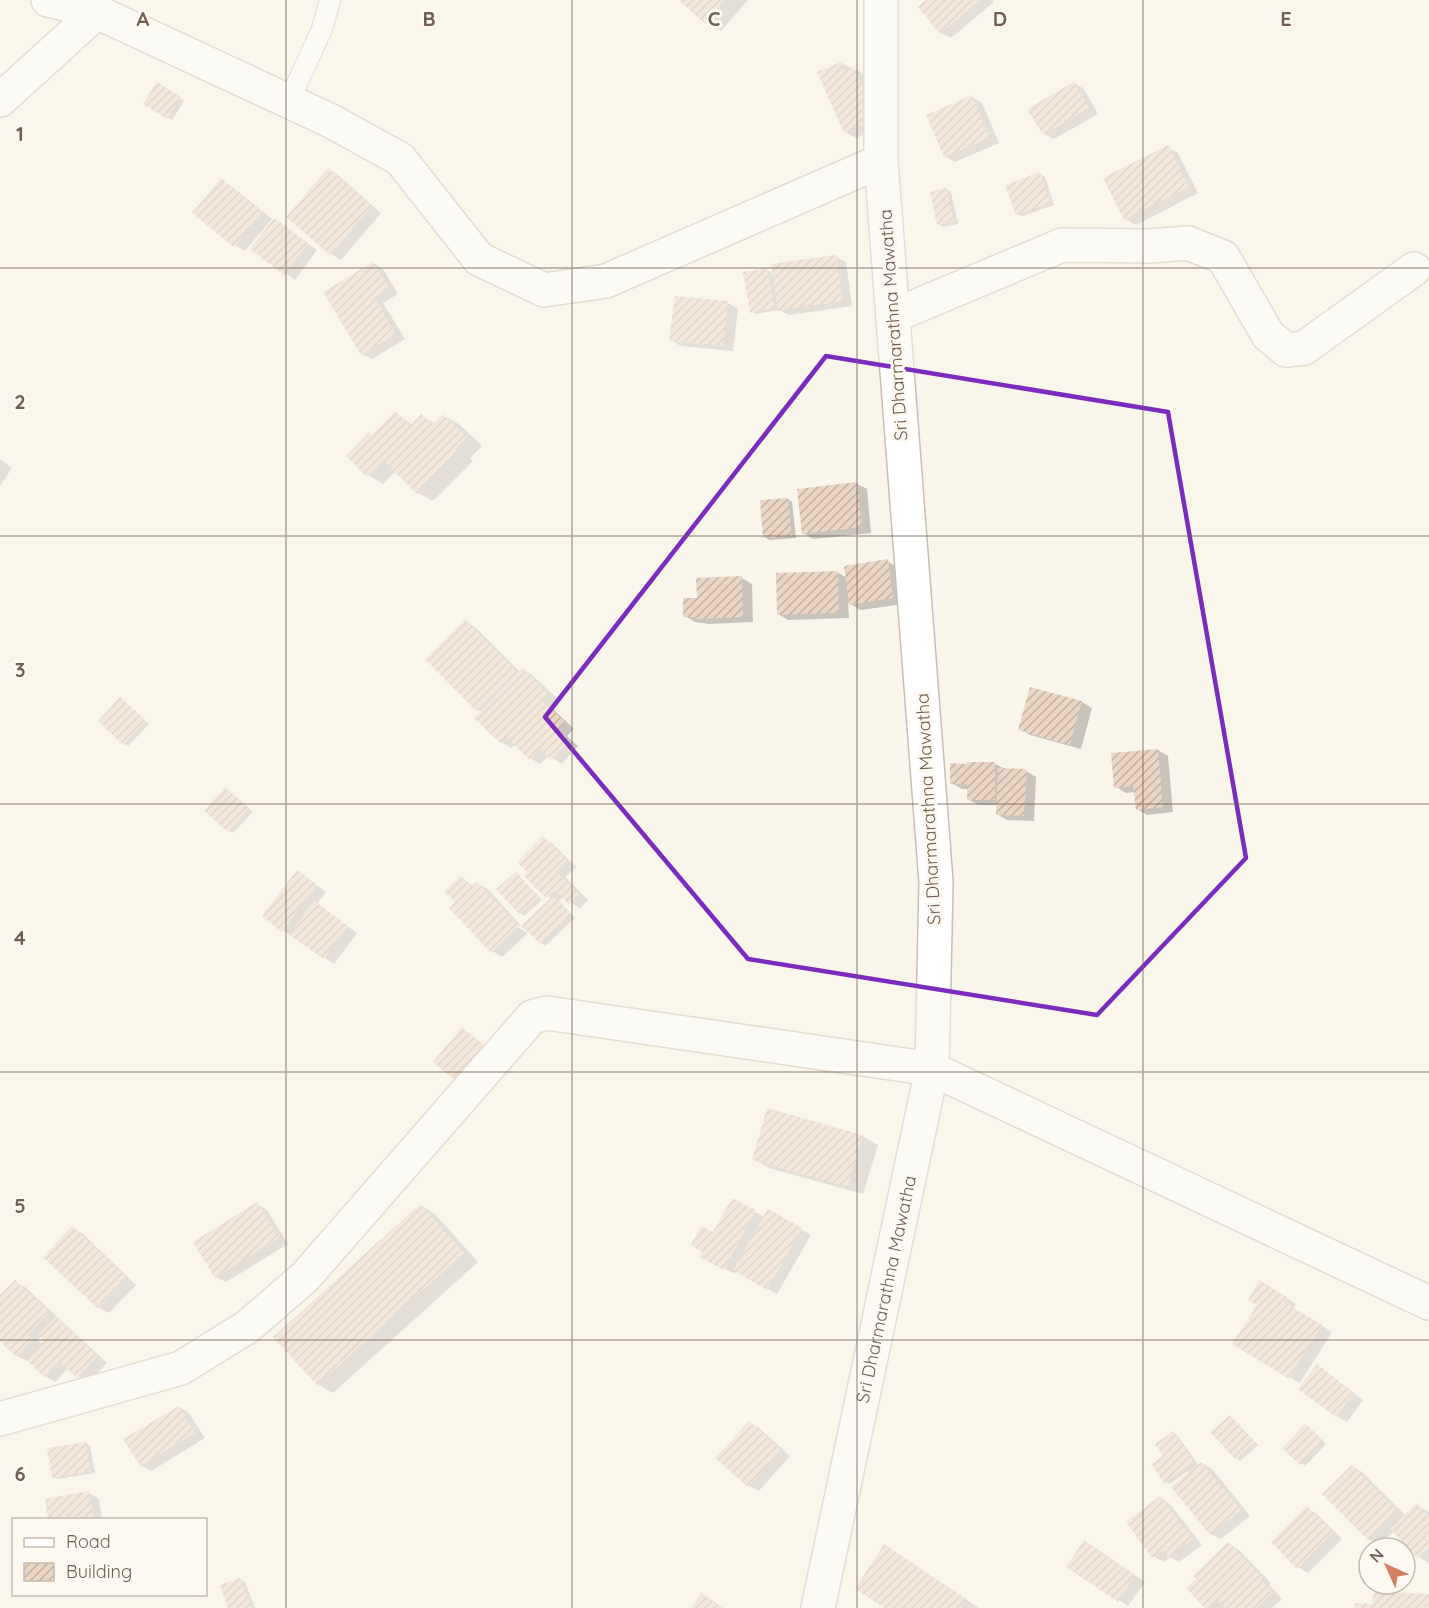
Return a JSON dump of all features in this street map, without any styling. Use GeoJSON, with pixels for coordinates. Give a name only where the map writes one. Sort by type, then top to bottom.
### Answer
{"type":"FeatureCollection","features":[{"type":"Feature","properties":{"kind":"street"},"geometry":{"type":"LineString","coordinates":[[48,0],[96,12],[332,120],[400,159],[478,259],[544,290],[606,281],[881,161]]}},
{"type":"Feature","properties":{"kind":"street","name":"Sri Dharmarathna Mawatha"},"geometry":{"type":"LineString","coordinates":[[818,1608],[932,1069],[936,882],[881,161],[880,0]]}},
{"type":"Feature","properties":{"kind":"street"},"geometry":{"type":"LineString","coordinates":[[0,100],[96,12]]}},
{"type":"Feature","properties":{"kind":"street"},"geometry":{"type":"LineString","coordinates":[[893,316],[1062,245],[1150,246],[1188,243],[1223,257],[1268,335],[1287,350],[1304,348],[1414,269]]}},
{"type":"Feature","properties":{"kind":"street"},"geometry":{"type":"LineString","coordinates":[[0,1419],[181,1368],[247,1327],[305,1277],[532,1017],[547,1013],[932,1069],[1429,1303]]}},
{"type":"Feature","properties":{"kind":"lane"},"geometry":{"type":"LineString","coordinates":[[289,101],[322,29],[330,0]]}},
{"type":"Feature","properties":{"kind":"highlighted area"},"geometry":{"type":"Polygon","coordinates":[[[826,356],[1168,412],[1246,858],[1097,1015],[748,959],[545,717],[826,356]]]}},
{"type":"Feature","properties":{"kind":"building"},"geometry":{"type":"Polygon","coordinates":[[[679,0],[725,0],[704,23],[679,0]]]}},
{"type":"Feature","properties":{"kind":"building"},"geometry":{"type":"Polygon","coordinates":[[[926,0],[980,0],[940,34],[918,7],[926,0]]]}},
{"type":"Feature","properties":{"kind":"building"},"geometry":{"type":"Polygon","coordinates":[[[841,62],[845,71],[854,67],[871,105],[862,109],[868,122],[844,133],[817,72],[841,62]]]}},
{"type":"Feature","properties":{"kind":"building"},"geometry":{"type":"Polygon","coordinates":[[[157,82],[181,97],[167,119],[143,104],[157,82]]]}},
{"type":"Feature","properties":{"kind":"building"},"geometry":{"type":"Polygon","coordinates":[[[1074,82],[1089,108],[1043,135],[1027,109],[1074,82]]]}},
{"type":"Feature","properties":{"kind":"building"},"geometry":{"type":"Polygon","coordinates":[[[972,95],[990,138],[944,157],[926,115],[972,95]]]}},
{"type":"Feature","properties":{"kind":"building"},"geometry":{"type":"Polygon","coordinates":[[[1168,145],[1189,187],[1124,220],[1103,178],[1168,145]]]}},
{"type":"Feature","properties":{"kind":"building"},"geometry":{"type":"Polygon","coordinates":[[[328,168],[372,206],[330,255],[286,217],[328,168]]]}},
{"type":"Feature","properties":{"kind":"building"},"geometry":{"type":"Polygon","coordinates":[[[1040,172],[1051,203],[1016,215],[1005,185],[1040,172]]]}},
{"type":"Feature","properties":{"kind":"building"},"geometry":{"type":"Polygon","coordinates":[[[221,178],[262,212],[234,247],[192,213],[221,178]]]}},
{"type":"Feature","properties":{"kind":"building"},"geometry":{"type":"Polygon","coordinates":[[[947,188],[954,222],[937,225],[930,192],[947,188]]]}},
{"type":"Feature","properties":{"kind":"building"},"geometry":{"type":"Polygon","coordinates":[[[274,218],[308,243],[284,275],[250,249],[274,218]]]}},
{"type":"Feature","properties":{"kind":"building"},"geometry":{"type":"Polygon","coordinates":[[[836,255],[843,301],[778,311],[771,264],[836,255]]]}},
{"type":"Feature","properties":{"kind":"building"},"geometry":{"type":"Polygon","coordinates":[[[373,262],[389,288],[374,297],[396,334],[361,355],[323,292],[373,262]]]}},
{"type":"Feature","properties":{"kind":"building"},"geometry":{"type":"Polygon","coordinates":[[[767,268],[774,308],[750,313],[743,272],[767,268]]]}},
{"type":"Feature","properties":{"kind":"building"},"geometry":{"type":"Polygon","coordinates":[[[675,296],[728,301],[723,346],[669,341],[675,296]]]}},
{"type":"Feature","properties":{"kind":"building"},"geometry":{"type":"Polygon","coordinates":[[[395,411],[410,426],[421,414],[432,425],[443,414],[467,437],[456,448],[459,451],[417,494],[383,460],[367,477],[346,456],[369,432],[372,435],[395,411]]]}},
{"type":"Feature","properties":{"kind":"building"},"geometry":{"type":"Polygon","coordinates":[[[857,482],[862,527],[802,534],[797,489],[857,482]]]}},
{"type":"Feature","properties":{"kind":"building"},"geometry":{"type":"Polygon","coordinates":[[[788,498],[792,536],[763,538],[760,500],[788,498]]]}},
{"type":"Feature","properties":{"kind":"building"},"geometry":{"type":"Polygon","coordinates":[[[888,559],[893,598],[849,605],[844,566],[888,559]]]}},
{"type":"Feature","properties":{"kind":"building"},"geometry":{"type":"Polygon","coordinates":[[[838,571],[839,613],[777,615],[776,573],[838,571]]]}},
{"type":"Feature","properties":{"kind":"building"},"geometry":{"type":"Polygon","coordinates":[[[742,576],[743,617],[697,619],[697,617],[683,617],[683,598],[697,598],[696,578],[742,576]]]}},
{"type":"Feature","properties":{"kind":"building"},"geometry":{"type":"Polygon","coordinates":[[[465,619],[516,671],[476,711],[425,659],[465,619]]]}},
{"type":"Feature","properties":{"kind":"building"},"geometry":{"type":"Polygon","coordinates":[[[522,668],[548,693],[542,700],[565,722],[558,730],[569,740],[551,760],[540,749],[530,760],[506,737],[500,743],[474,718],[522,668]]]}},
{"type":"Feature","properties":{"kind":"building"},"geometry":{"type":"Polygon","coordinates":[[[1030,687],[1082,701],[1070,745],[1018,730],[1030,687]]]}},
{"type":"Feature","properties":{"kind":"building"},"geometry":{"type":"Polygon","coordinates":[[[120,697],[146,721],[123,745],[98,721],[120,697]]]}},
{"type":"Feature","properties":{"kind":"building"},"geometry":{"type":"Polygon","coordinates":[[[1158,749],[1163,807],[1136,810],[1133,786],[1114,788],[1111,753],[1158,749]]]}},
{"type":"Feature","properties":{"kind":"building"},"geometry":{"type":"Polygon","coordinates":[[[967,762],[995,762],[995,800],[967,800],[967,784],[950,784],[950,763],[967,764],[967,762]]]}},
{"type":"Feature","properties":{"kind":"building"},"geometry":{"type":"Polygon","coordinates":[[[998,768],[1027,769],[1024,816],[996,815],[998,768]]]}},
{"type":"Feature","properties":{"kind":"building"},"geometry":{"type":"Polygon","coordinates":[[[225,787],[249,808],[228,832],[204,811],[225,787]]]}},
{"type":"Feature","properties":{"kind":"building"},"geometry":{"type":"Polygon","coordinates":[[[543,836],[567,860],[556,871],[579,894],[569,904],[555,890],[546,898],[524,876],[528,873],[517,862],[543,836]]]}},
{"type":"Feature","properties":{"kind":"building"},"geometry":{"type":"Polygon","coordinates":[[[297,870],[317,885],[282,932],[262,916],[297,870]]]}},
{"type":"Feature","properties":{"kind":"building"},"geometry":{"type":"Polygon","coordinates":[[[516,872],[539,897],[519,914],[496,889],[516,872]]]}},
{"type":"Feature","properties":{"kind":"building"},"geometry":{"type":"Polygon","coordinates":[[[460,876],[471,887],[477,882],[519,926],[491,953],[449,908],[455,902],[444,891],[460,876]]]}},
{"type":"Feature","properties":{"kind":"building"},"geometry":{"type":"Polygon","coordinates":[[[553,896],[571,914],[540,944],[522,925],[553,896]]]}},
{"type":"Feature","properties":{"kind":"building"},"geometry":{"type":"Polygon","coordinates":[[[314,901],[348,926],[324,959],[289,935],[314,901]]]}},
{"type":"Feature","properties":{"kind":"building"},"geometry":{"type":"Polygon","coordinates":[[[462,1027],[489,1049],[460,1084],[433,1062],[462,1027]]]}},
{"type":"Feature","properties":{"kind":"building"},"geometry":{"type":"Polygon","coordinates":[[[767,1108],[863,1135],[848,1187],[752,1160],[767,1108]]]}},
{"type":"Feature","properties":{"kind":"building"},"geometry":{"type":"Polygon","coordinates":[[[732,1198],[756,1210],[724,1270],[699,1257],[702,1252],[691,1245],[701,1226],[713,1232],[732,1198]]]}},
{"type":"Feature","properties":{"kind":"building"},"geometry":{"type":"Polygon","coordinates":[[[257,1202],[279,1238],[215,1278],[193,1242],[257,1202]]]}},
{"type":"Feature","properties":{"kind":"building"},"geometry":{"type":"Polygon","coordinates":[[[420,1204],[464,1253],[317,1385],[273,1337],[420,1204]]]}},
{"type":"Feature","properties":{"kind":"building"},"geometry":{"type":"Polygon","coordinates":[[[768,1209],[802,1228],[767,1290],[733,1270],[768,1209]]]}},
{"type":"Feature","properties":{"kind":"building"},"geometry":{"type":"Polygon","coordinates":[[[72,1226],[127,1278],[98,1309],[43,1257],[72,1226]]]}},
{"type":"Feature","properties":{"kind":"building"},"geometry":{"type":"Polygon","coordinates":[[[15,1280],[49,1312],[29,1334],[34,1339],[16,1357],[0,1341],[0,1295],[15,1280]]]}},
{"type":"Feature","properties":{"kind":"building"},"geometry":{"type":"Polygon","coordinates":[[[1259,1280],[1287,1297],[1284,1302],[1322,1325],[1289,1379],[1232,1344],[1257,1305],[1248,1300],[1259,1280]]]}},
{"type":"Feature","properties":{"kind":"building"},"geometry":{"type":"Polygon","coordinates":[[[56,1316],[98,1356],[77,1378],[59,1361],[44,1377],[26,1359],[43,1341],[39,1334],[56,1316]]]}},
{"type":"Feature","properties":{"kind":"building"},"geometry":{"type":"Polygon","coordinates":[[[1317,1364],[1354,1393],[1336,1417],[1298,1389],[1317,1364]]]}},
{"type":"Feature","properties":{"kind":"building"},"geometry":{"type":"Polygon","coordinates":[[[179,1406],[195,1433],[140,1466],[123,1439],[179,1406]]]}},
{"type":"Feature","properties":{"kind":"building"},"geometry":{"type":"Polygon","coordinates":[[[1230,1415],[1255,1442],[1235,1459],[1210,1432],[1230,1415]]]}},
{"type":"Feature","properties":{"kind":"building"},"geometry":{"type":"Polygon","coordinates":[[[749,1421],[781,1450],[748,1487],[715,1458],[749,1421]]]}},
{"type":"Feature","properties":{"kind":"building"},"geometry":{"type":"Polygon","coordinates":[[[1305,1424],[1323,1440],[1300,1465],[1282,1448],[1305,1424]]]}},
{"type":"Feature","properties":{"kind":"building"},"geometry":{"type":"Polygon","coordinates":[[[1173,1431],[1194,1462],[1164,1483],[1151,1464],[1163,1456],[1155,1444],[1173,1431]]]}},
{"type":"Feature","properties":{"kind":"building"},"geometry":{"type":"Polygon","coordinates":[[[86,1442],[91,1471],[52,1478],[47,1448],[86,1442]]]}},
{"type":"Feature","properties":{"kind":"building"},"geometry":{"type":"Polygon","coordinates":[[[1201,1462],[1241,1510],[1210,1535],[1171,1487],[1201,1462]]]}},
{"type":"Feature","properties":{"kind":"building"},"geometry":{"type":"Polygon","coordinates":[[[1352,1465],[1398,1511],[1372,1536],[1364,1536],[1322,1494],[1352,1465]]]}},
{"type":"Feature","properties":{"kind":"building"},"geometry":{"type":"Polygon","coordinates":[[[89,1491],[94,1518],[48,1518],[45,1499],[89,1491]]]}},
{"type":"Feature","properties":{"kind":"building"},"geometry":{"type":"Polygon","coordinates":[[[1160,1496],[1193,1539],[1168,1558],[1163,1550],[1152,1558],[1126,1522],[1160,1496]]]}},
{"type":"Feature","properties":{"kind":"building"},"geometry":{"type":"Polygon","coordinates":[[[1417,1503],[1429,1516],[1429,1548],[1418,1558],[1417,1536],[1397,1536],[1390,1529],[1417,1503]]]}},
{"type":"Feature","properties":{"kind":"building"},"geometry":{"type":"Polygon","coordinates":[[[1307,1506],[1333,1532],[1297,1569],[1271,1542],[1307,1506]]]}},
{"type":"Feature","properties":{"kind":"building"},"geometry":{"type":"Polygon","coordinates":[[[1084,1540],[1135,1575],[1118,1602],[1066,1567],[1084,1540]]]}},
{"type":"Feature","properties":{"kind":"building"},"geometry":{"type":"Polygon","coordinates":[[[1228,1542],[1262,1577],[1260,1579],[1273,1592],[1257,1608],[1225,1608],[1218,1601],[1210,1608],[1205,1608],[1186,1588],[1196,1579],[1193,1576],[1228,1542]]]}},
{"type":"Feature","properties":{"kind":"building"},"geometry":{"type":"Polygon","coordinates":[[[884,1544],[966,1599],[960,1608],[885,1608],[855,1589],[884,1544]]]}},
{"type":"Feature","properties":{"kind":"building"},"geometry":{"type":"Polygon","coordinates":[[[240,1578],[252,1608],[228,1608],[220,1585],[240,1578]]]}},
{"type":"Feature","properties":{"kind":"building"},"geometry":{"type":"Polygon","coordinates":[[[702,1593],[723,1608],[691,1608],[702,1593]]]}},
{"type":"Feature","properties":{"kind":"building"},"geometry":{"type":"Polygon","coordinates":[[[1429,1594],[1429,1608],[1355,1608],[1355,1603],[1372,1604],[1373,1596],[1429,1594]]]}}]}
